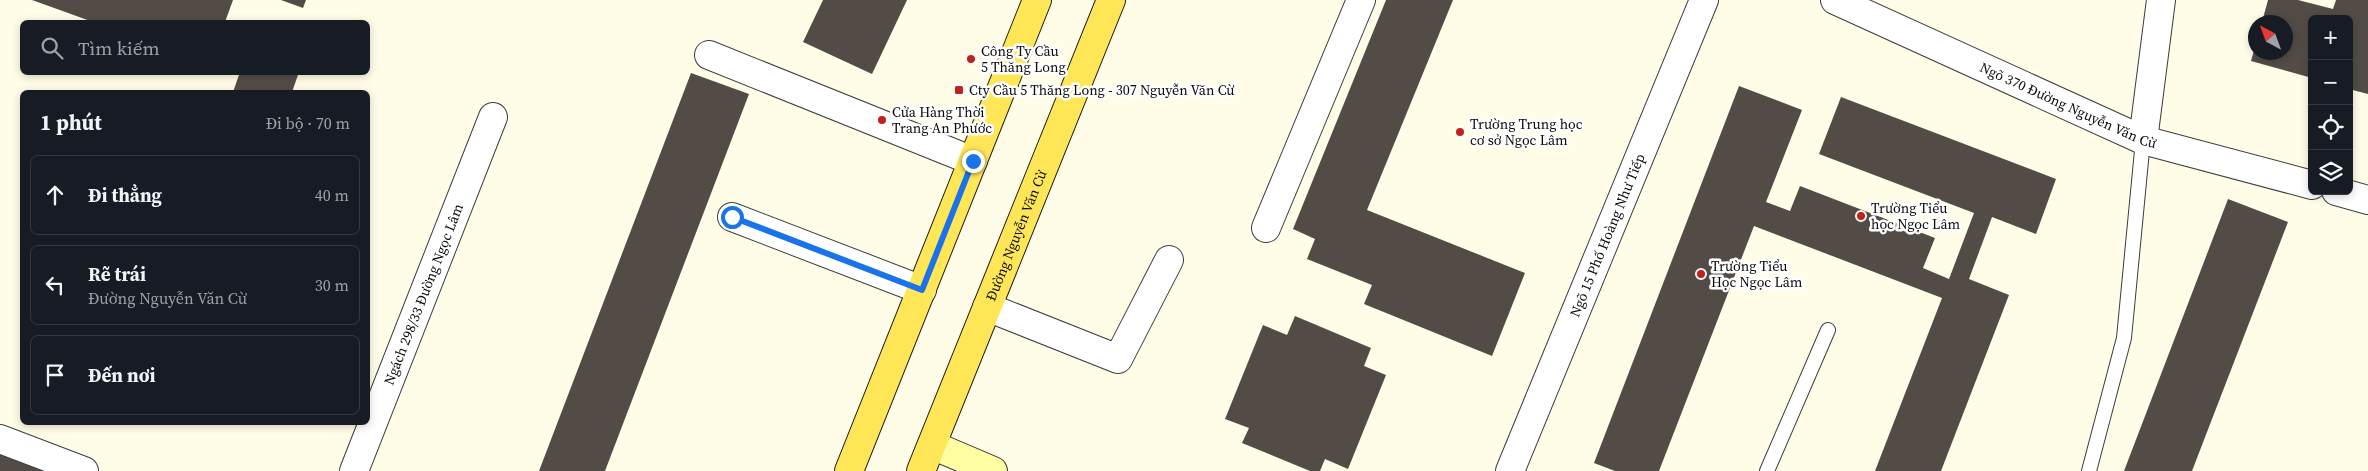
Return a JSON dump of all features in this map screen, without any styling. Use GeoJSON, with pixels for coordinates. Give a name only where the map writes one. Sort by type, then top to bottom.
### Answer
{"type":"FeatureCollection","features":[{"type":"Feature","properties":{"kind":"main road"},"geometry":{"type":"LineString","coordinates":[[849,471],[1037,0]]}},
{"type":"Feature","properties":{"kind":"main road","name":"Đường Nguyễn Văn Cừ"},"geometry":{"type":"LineString","coordinates":[[921,471],[1111,0]]}},
{"type":"Feature","properties":{"kind":"street"},"geometry":{"type":"LineString","coordinates":[[1266,228],[1361,0]]}},
{"type":"Feature","properties":{"kind":"street","name":"Ngõ 15 Phố Hoàng Như Tiếp"},"geometry":{"type":"LineString","coordinates":[[1510,471],[1704,0]]}},
{"type":"Feature","properties":{"kind":"street","name":"Ngõ 370 Đường Nguyễn Văn Cừ"},"geometry":{"type":"LineString","coordinates":[[1835,0],[2143,140],[2308,184]]}},
{"type":"Feature","properties":{"kind":"street"},"geometry":{"type":"LineString","coordinates":[[2143,140],[2161,0]]}},
{"type":"Feature","properties":{"kind":"street"},"geometry":{"type":"LineString","coordinates":[[709,55],[973,161]]}},
{"type":"Feature","properties":{"kind":"street","name":"Ngách 298/33 Đường Ngọc Lâm"},"geometry":{"type":"LineString","coordinates":[[354,471],[493,117]]}},
{"type":"Feature","properties":{"kind":"street"},"geometry":{"type":"LineString","coordinates":[[2350,195],[2368,200]]}},
{"type":"Feature","properties":{"kind":"street"},"geometry":{"type":"LineString","coordinates":[[732,217],[922,290]]}},
{"type":"Feature","properties":{"kind":"street"},"geometry":{"type":"LineString","coordinates":[[987,307],[1118,359],[1168,260]]}},
{"type":"Feature","properties":{"kind":"street"},"geometry":{"type":"LineString","coordinates":[[0,439],[56,466],[84,471]]}},
{"type":"Feature","properties":{"kind":"street"},"geometry":{"type":"LineString","coordinates":[[932,445],[993,471]]}},
{"type":"Feature","properties":{"kind":"lane"},"geometry":{"type":"LineString","coordinates":[[2089,471],[2124,338],[2143,140]]}},
{"type":"Feature","properties":{"kind":"lane"},"geometry":{"type":"LineString","coordinates":[[1767,471],[1828,330]]}},
{"type":"Feature","properties":{"kind":"building"},"geometry":{"type":"Polygon","coordinates":[[[32,0],[233,0],[226,20],[87,20],[32,0]]]}},
{"type":"Feature","properties":{"kind":"building"},"geometry":{"type":"Polygon","coordinates":[[[281,0],[306,0],[303,8],[281,0]]]}},
{"type":"Feature","properties":{"kind":"building"},"geometry":{"type":"Polygon","coordinates":[[[823,0],[907,0],[872,74],[803,42],[823,0]]]}},
{"type":"Feature","properties":{"kind":"building"},"geometry":{"type":"Polygon","coordinates":[[[1386,0],[1453,0],[1367,210],[1525,273],[1492,356],[1364,304],[1372,285],[1307,259],[1315,239],[1293,229],[1386,0]]]}},
{"type":"Feature","properties":{"kind":"building"},"geometry":{"type":"Polygon","coordinates":[[[2268,0],[2298,0],[2333,9],[2336,0],[2368,0],[2368,94],[2353,90],[2353,15],[2308,15],[2308,77],[2251,61],[2293,60],[2293,15],[2264,15],[2268,0]]]}},
{"type":"Feature","properties":{"kind":"building"},"geometry":{"type":"Polygon","coordinates":[[[691,73],[749,94],[605,471],[539,471],[691,73]]]}},
{"type":"Feature","properties":{"kind":"building"},"geometry":{"type":"Polygon","coordinates":[[[239,75],[298,75],[293,90],[234,90],[239,75]]]}},
{"type":"Feature","properties":{"kind":"building","name":"Trường Tiểu Học Ngọc Lâm"},"geometry":{"type":"Polygon","coordinates":[[[1739,86],[1802,110],[1766,202],[1790,211],[1800,186],[1935,238],[1923,268],[1949,279],[1974,213],[1819,154],[1841,97],[2056,179],[2036,234],[1992,217],[1969,279],[2009,295],[1941,471],[1875,471],[1942,298],[1754,226],[1659,471],[1615,471],[1594,463],[1739,86]]]}},
{"type":"Feature","properties":{"kind":"building"},"geometry":{"type":"Polygon","coordinates":[[[2228,199],[2288,222],[2192,471],[2124,471],[2228,199]]]}},
{"type":"Feature","properties":{"kind":"building"},"geometry":{"type":"Polygon","coordinates":[[[1295,316],[1371,348],[1364,366],[1386,375],[1348,469],[1325,459],[1320,471],[1310,471],[1242,443],[1249,428],[1225,419],[1263,325],[1287,335],[1295,316]]]}},
{"type":"Feature","properties":{"kind":"building"},"geometry":{"type":"Polygon","coordinates":[[[0,449],[47,465],[45,471],[0,471],[0,449]]]}},
{"type":"Feature","properties":{"kind":"place","name":"Công Ty Cầu 5 Thăng Long"},"geometry":{"type":"Point","coordinates":[971,59]}},
{"type":"Feature","properties":{"kind":"place","name":"Cty Cầu 5 Thăng Long - 307 Nguyễn Văn Cừ"},"geometry":{"type":"Point","coordinates":[959,90]}},
{"type":"Feature","properties":{"kind":"place","name":"Cửa Hàng Thời Trang An Phước"},"geometry":{"type":"Point","coordinates":[882,120]}},
{"type":"Feature","properties":{"kind":"place","name":"Trường Trung học cơ sở Ngọc Lâm"},"geometry":{"type":"Point","coordinates":[1460,132]}},
{"type":"Feature","properties":{"kind":"place","name":"Trường Tiểu học Ngọc Lâm"},"geometry":{"type":"Point","coordinates":[1861,216]}},
{"type":"Feature","properties":{"kind":"place","name":"Trường Tiểu Học Ngọc Lâm"},"geometry":{"type":"Point","coordinates":[1701,274]}},
{"type":"Feature","properties":{"kind":"route"},"geometry":{"type":"LineString","coordinates":[[732,217],[922,290],[973,161]]}}]}
